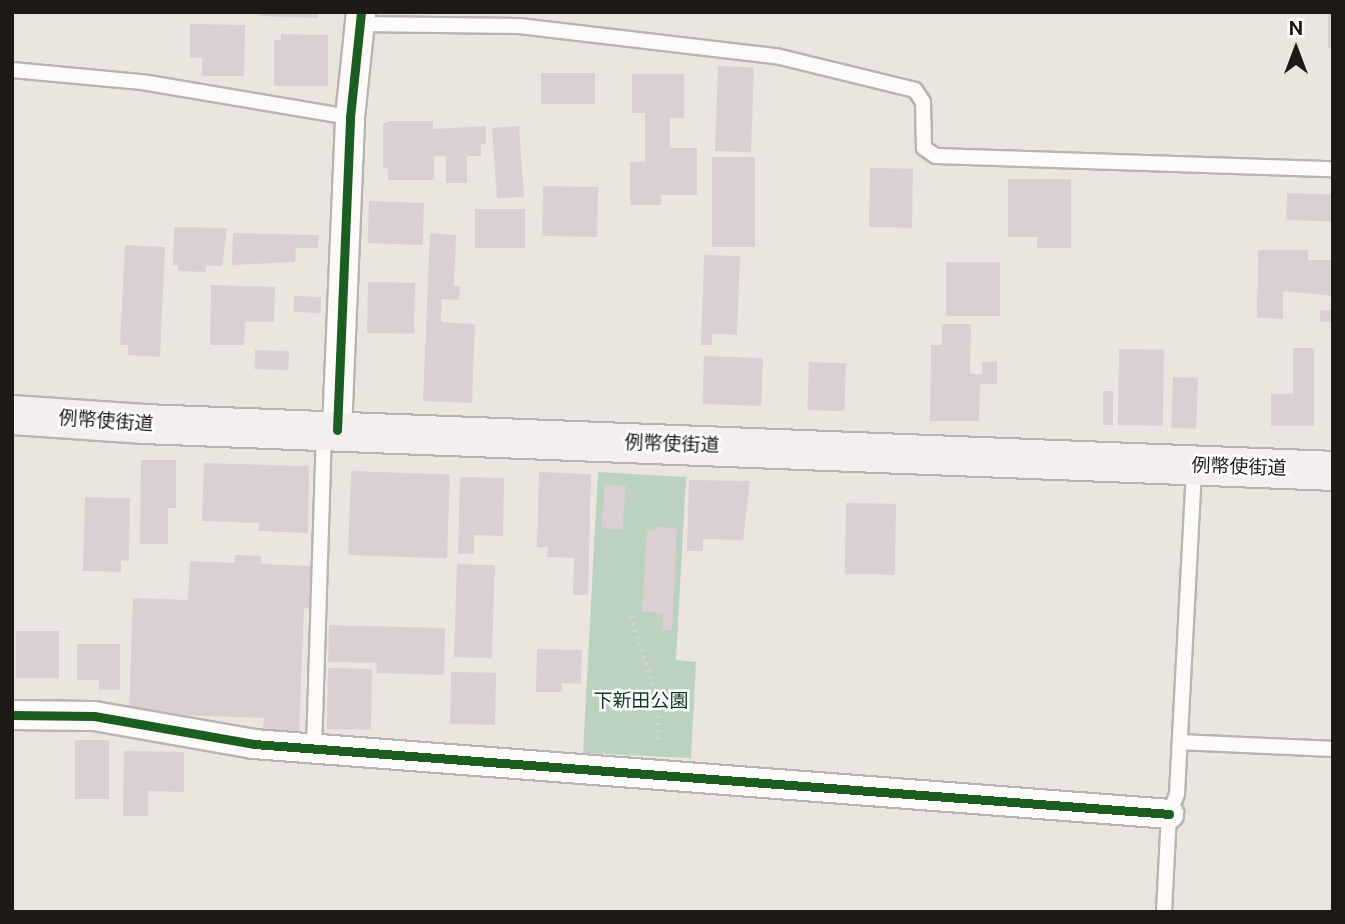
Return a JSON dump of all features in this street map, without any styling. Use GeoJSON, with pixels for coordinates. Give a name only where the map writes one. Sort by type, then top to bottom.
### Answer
{"type":"FeatureCollection","features":[{"type":"Feature","properties":{"kind":"main road","name":"例幣使街道"},"geometry":{"type":"LineString","coordinates":[[12,415],[1333,471]]}},
{"type":"Feature","properties":{"kind":"street"},"geometry":{"type":"LineString","coordinates":[[331,429],[350,117],[361,18]]}},
{"type":"Feature","properties":{"kind":"street"},"geometry":{"type":"LineString","coordinates":[[12,715],[94,716],[254,744],[1169,814]]}},
{"type":"Feature","properties":{"kind":"lane"},"geometry":{"type":"LineString","coordinates":[[361,18],[519,26],[776,56],[915,90],[923,102],[925,148],[936,156],[1333,169]]}},
{"type":"Feature","properties":{"kind":"lane"},"geometry":{"type":"LineString","coordinates":[[12,70],[142,82],[350,117]]}},
{"type":"Feature","properties":{"kind":"lane"},"geometry":{"type":"LineString","coordinates":[[314,749],[331,429]]}},
{"type":"Feature","properties":{"kind":"lane"},"geometry":{"type":"LineString","coordinates":[[1164,912],[1169,814],[1177,794],[1195,466]]}},
{"type":"Feature","properties":{"kind":"lane"},"geometry":{"type":"LineString","coordinates":[[1180,742],[1333,749]]}},
{"type":"Feature","properties":{"kind":"path"},"geometry":{"type":"LineString","coordinates":[[631,616],[659,702],[657,773]]}},
{"type":"Feature","properties":{"kind":"green space","name":"下新田公園"},"geometry":{"type":"Polygon","coordinates":[[[598,472],[686,477],[676,660],[696,662],[691,758],[583,753],[598,472]]]}},
{"type":"Feature","properties":{"kind":"building"},"geometry":{"type":"Polygon","coordinates":[[[260,12],[318,12],[318,18],[259,16],[260,12]]]}},
{"type":"Feature","properties":{"kind":"building"},"geometry":{"type":"Polygon","coordinates":[[[1328,12],[1333,12],[1333,48],[1328,48],[1328,12]]]}},
{"type":"Feature","properties":{"kind":"building"},"geometry":{"type":"Polygon","coordinates":[[[190,24],[245,25],[244,76],[202,76],[202,58],[190,58],[190,24]]]}},
{"type":"Feature","properties":{"kind":"building"},"geometry":{"type":"Polygon","coordinates":[[[281,34],[328,35],[328,86],[274,86],[274,40],[281,40],[281,34]]]}},
{"type":"Feature","properties":{"kind":"building"},"geometry":{"type":"Polygon","coordinates":[[[718,66],[754,67],[751,152],[715,151],[718,66]]]}},
{"type":"Feature","properties":{"kind":"building"},"geometry":{"type":"Polygon","coordinates":[[[541,73],[595,73],[595,104],[541,104],[541,73]]]}},
{"type":"Feature","properties":{"kind":"building"},"geometry":{"type":"Polygon","coordinates":[[[632,74],[684,74],[684,118],[670,118],[670,148],[697,148],[697,195],[661,195],[661,205],[630,205],[630,162],[645,162],[645,113],[632,113],[632,74]]]}},
{"type":"Feature","properties":{"kind":"building"},"geometry":{"type":"Polygon","coordinates":[[[389,121],[433,121],[433,129],[486,126],[486,144],[481,144],[481,156],[467,156],[467,183],[446,183],[446,156],[434,156],[434,180],[388,180],[388,168],[383,168],[383,124],[389,121]]]}},
{"type":"Feature","properties":{"kind":"building"},"geometry":{"type":"Polygon","coordinates":[[[519,126],[524,197],[497,199],[492,128],[519,126]]]}},
{"type":"Feature","properties":{"kind":"building"},"geometry":{"type":"Polygon","coordinates":[[[712,157],[755,157],[755,247],[712,247],[712,157]]]}},
{"type":"Feature","properties":{"kind":"building"},"geometry":{"type":"Polygon","coordinates":[[[870,168],[913,169],[912,228],[869,227],[870,168]]]}},
{"type":"Feature","properties":{"kind":"building"},"geometry":{"type":"Polygon","coordinates":[[[1008,179],[1071,179],[1071,248],[1037,248],[1037,237],[1008,237],[1008,179]]]}},
{"type":"Feature","properties":{"kind":"building"},"geometry":{"type":"Polygon","coordinates":[[[543,186],[598,187],[597,237],[542,236],[543,186]]]}},
{"type":"Feature","properties":{"kind":"building"},"geometry":{"type":"Polygon","coordinates":[[[1287,193],[1333,195],[1332,222],[1286,220],[1287,193]]]}},
{"type":"Feature","properties":{"kind":"building"},"geometry":{"type":"Polygon","coordinates":[[[369,201],[424,203],[423,245],[368,243],[369,201]]]}},
{"type":"Feature","properties":{"kind":"building"},"geometry":{"type":"Polygon","coordinates":[[[475,209],[525,209],[525,248],[475,248],[475,209]]]}},
{"type":"Feature","properties":{"kind":"building"},"geometry":{"type":"Polygon","coordinates":[[[174,227],[227,228],[222,266],[206,266],[206,272],[178,271],[178,265],[173,265],[174,227]]]}},
{"type":"Feature","properties":{"kind":"building"},"geometry":{"type":"Polygon","coordinates":[[[233,233],[319,235],[318,248],[296,248],[295,262],[232,265],[233,233]]]}},
{"type":"Feature","properties":{"kind":"building"},"geometry":{"type":"Polygon","coordinates":[[[430,233],[456,235],[454,286],[460,286],[459,300],[442,299],[441,322],[475,324],[472,403],[423,401],[430,233]]]}},
{"type":"Feature","properties":{"kind":"building"},"geometry":{"type":"Polygon","coordinates":[[[125,245],[165,247],[160,357],[128,355],[128,345],[120,345],[125,245]]]}},
{"type":"Feature","properties":{"kind":"building"},"geometry":{"type":"Polygon","coordinates":[[[1258,250],[1308,250],[1308,260],[1333,260],[1333,296],[1283,291],[1283,319],[1257,318],[1258,250]]]}},
{"type":"Feature","properties":{"kind":"building"},"geometry":{"type":"Polygon","coordinates":[[[704,255],[740,256],[737,335],[712,334],[712,345],[701,345],[704,255]]]}},
{"type":"Feature","properties":{"kind":"building"},"geometry":{"type":"Polygon","coordinates":[[[946,262],[1000,262],[1000,316],[946,316],[946,262]]]}},
{"type":"Feature","properties":{"kind":"building"},"geometry":{"type":"Polygon","coordinates":[[[368,282],[415,283],[414,334],[367,333],[368,282]]]}},
{"type":"Feature","properties":{"kind":"building"},"geometry":{"type":"Polygon","coordinates":[[[211,285],[275,287],[274,322],[245,322],[244,345],[210,345],[211,285]]]}},
{"type":"Feature","properties":{"kind":"building"},"geometry":{"type":"Polygon","coordinates":[[[294,296],[321,297],[320,313],[293,312],[294,296]]]}},
{"type":"Feature","properties":{"kind":"building"},"geometry":{"type":"Polygon","coordinates":[[[1320,310],[1333,310],[1333,322],[1320,322],[1320,310]]]}},
{"type":"Feature","properties":{"kind":"building"},"geometry":{"type":"Polygon","coordinates":[[[942,324],[971,324],[970,374],[982,374],[982,362],[997,362],[997,384],[980,384],[979,421],[930,421],[931,345],[942,345],[942,324]]]}},
{"type":"Feature","properties":{"kind":"building"},"geometry":{"type":"Polygon","coordinates":[[[1293,348],[1314,348],[1314,426],[1271,426],[1271,394],[1293,394],[1293,348]]]}},
{"type":"Feature","properties":{"kind":"building"},"geometry":{"type":"Polygon","coordinates":[[[1119,349],[1164,350],[1163,426],[1118,425],[1119,349]]]}},
{"type":"Feature","properties":{"kind":"building"},"geometry":{"type":"Polygon","coordinates":[[[255,350],[289,351],[288,370],[254,369],[255,350]]]}},
{"type":"Feature","properties":{"kind":"building"},"geometry":{"type":"Polygon","coordinates":[[[704,356],[763,358],[761,406],[702,404],[704,356]]]}},
{"type":"Feature","properties":{"kind":"building"},"geometry":{"type":"Polygon","coordinates":[[[809,362],[846,363],[844,411],[807,410],[809,362]]]}},
{"type":"Feature","properties":{"kind":"building"},"geometry":{"type":"Polygon","coordinates":[[[1173,377],[1198,378],[1196,429],[1171,428],[1173,377]]]}},
{"type":"Feature","properties":{"kind":"building"},"geometry":{"type":"Polygon","coordinates":[[[1103,391],[1113,391],[1113,425],[1103,425],[1103,391]]]}},
{"type":"Feature","properties":{"kind":"building"},"geometry":{"type":"Polygon","coordinates":[[[141,460],[176,460],[176,508],[168,508],[168,544],[140,544],[141,460]]]}},
{"type":"Feature","properties":{"kind":"building"},"geometry":{"type":"Polygon","coordinates":[[[204,463],[309,466],[308,533],[259,531],[259,523],[202,521],[204,463]]]}},
{"type":"Feature","properties":{"kind":"building"},"geometry":{"type":"Polygon","coordinates":[[[351,471],[450,474],[447,558],[348,555],[351,471]]]}},
{"type":"Feature","properties":{"kind":"building"},"geometry":{"type":"Polygon","coordinates":[[[539,472],[591,474],[588,595],[573,595],[574,558],[547,557],[548,547],[537,547],[539,472]]]}},
{"type":"Feature","properties":{"kind":"building"},"geometry":{"type":"Polygon","coordinates":[[[460,477],[504,478],[503,536],[474,535],[474,554],[458,554],[460,477]]]}},
{"type":"Feature","properties":{"kind":"building"},"geometry":{"type":"Polygon","coordinates":[[[689,480],[750,481],[743,540],[703,539],[703,551],[687,551],[689,480]]]}},
{"type":"Feature","properties":{"kind":"building"},"geometry":{"type":"Polygon","coordinates":[[[605,484],[626,486],[622,530],[601,528],[605,484]]]}},
{"type":"Feature","properties":{"kind":"building"},"geometry":{"type":"Polygon","coordinates":[[[85,497],[130,498],[129,561],[121,560],[121,572],[83,571],[85,497]]]}},
{"type":"Feature","properties":{"kind":"building"},"geometry":{"type":"Polygon","coordinates":[[[846,503],[896,504],[895,575],[845,574],[846,503]]]}},
{"type":"Feature","properties":{"kind":"building"},"geometry":{"type":"Polygon","coordinates":[[[656,527],[677,528],[672,630],[662,630],[663,613],[642,612],[647,530],[655,531],[656,527]]]}},
{"type":"Feature","properties":{"kind":"building"},"geometry":{"type":"Polygon","coordinates":[[[235,555],[261,556],[261,564],[311,566],[309,609],[304,608],[299,732],[263,730],[264,718],[177,715],[176,718],[129,708],[133,598],[188,600],[190,561],[235,563],[235,555]]]}},
{"type":"Feature","properties":{"kind":"building"},"geometry":{"type":"Polygon","coordinates":[[[457,564],[495,565],[492,658],[454,657],[457,564]]]}},
{"type":"Feature","properties":{"kind":"building"},"geometry":{"type":"Polygon","coordinates":[[[329,625],[445,628],[444,675],[376,673],[377,663],[328,662],[329,625]]]}},
{"type":"Feature","properties":{"kind":"building"},"geometry":{"type":"Polygon","coordinates":[[[16,631],[59,631],[59,678],[16,678],[16,631]]]}},
{"type":"Feature","properties":{"kind":"building"},"geometry":{"type":"Polygon","coordinates":[[[77,644],[120,644],[120,690],[99,690],[99,680],[77,680],[77,644]]]}},
{"type":"Feature","properties":{"kind":"building"},"geometry":{"type":"Polygon","coordinates":[[[537,649],[582,650],[581,684],[562,683],[562,692],[536,692],[537,649]]]}},
{"type":"Feature","properties":{"kind":"building"},"geometry":{"type":"Polygon","coordinates":[[[328,668],[372,669],[371,730],[327,729],[328,668]]]}},
{"type":"Feature","properties":{"kind":"building"},"geometry":{"type":"Polygon","coordinates":[[[451,672],[496,673],[495,725],[450,724],[451,672]]]}},
{"type":"Feature","properties":{"kind":"building"},"geometry":{"type":"Polygon","coordinates":[[[75,740],[109,740],[109,799],[75,799],[75,740]]]}},
{"type":"Feature","properties":{"kind":"building"},"geometry":{"type":"Polygon","coordinates":[[[124,751],[184,752],[184,792],[148,791],[148,816],[123,816],[124,751]]]}},
{"type":"Feature","properties":{"kind":"cycle path"},"geometry":{"type":"LineString","coordinates":[[337,430],[350,117],[361,12]]}},
{"type":"Feature","properties":{"kind":"cycle path"},"geometry":{"type":"LineString","coordinates":[[12,715],[94,716],[254,744],[1169,814]]}}]}
